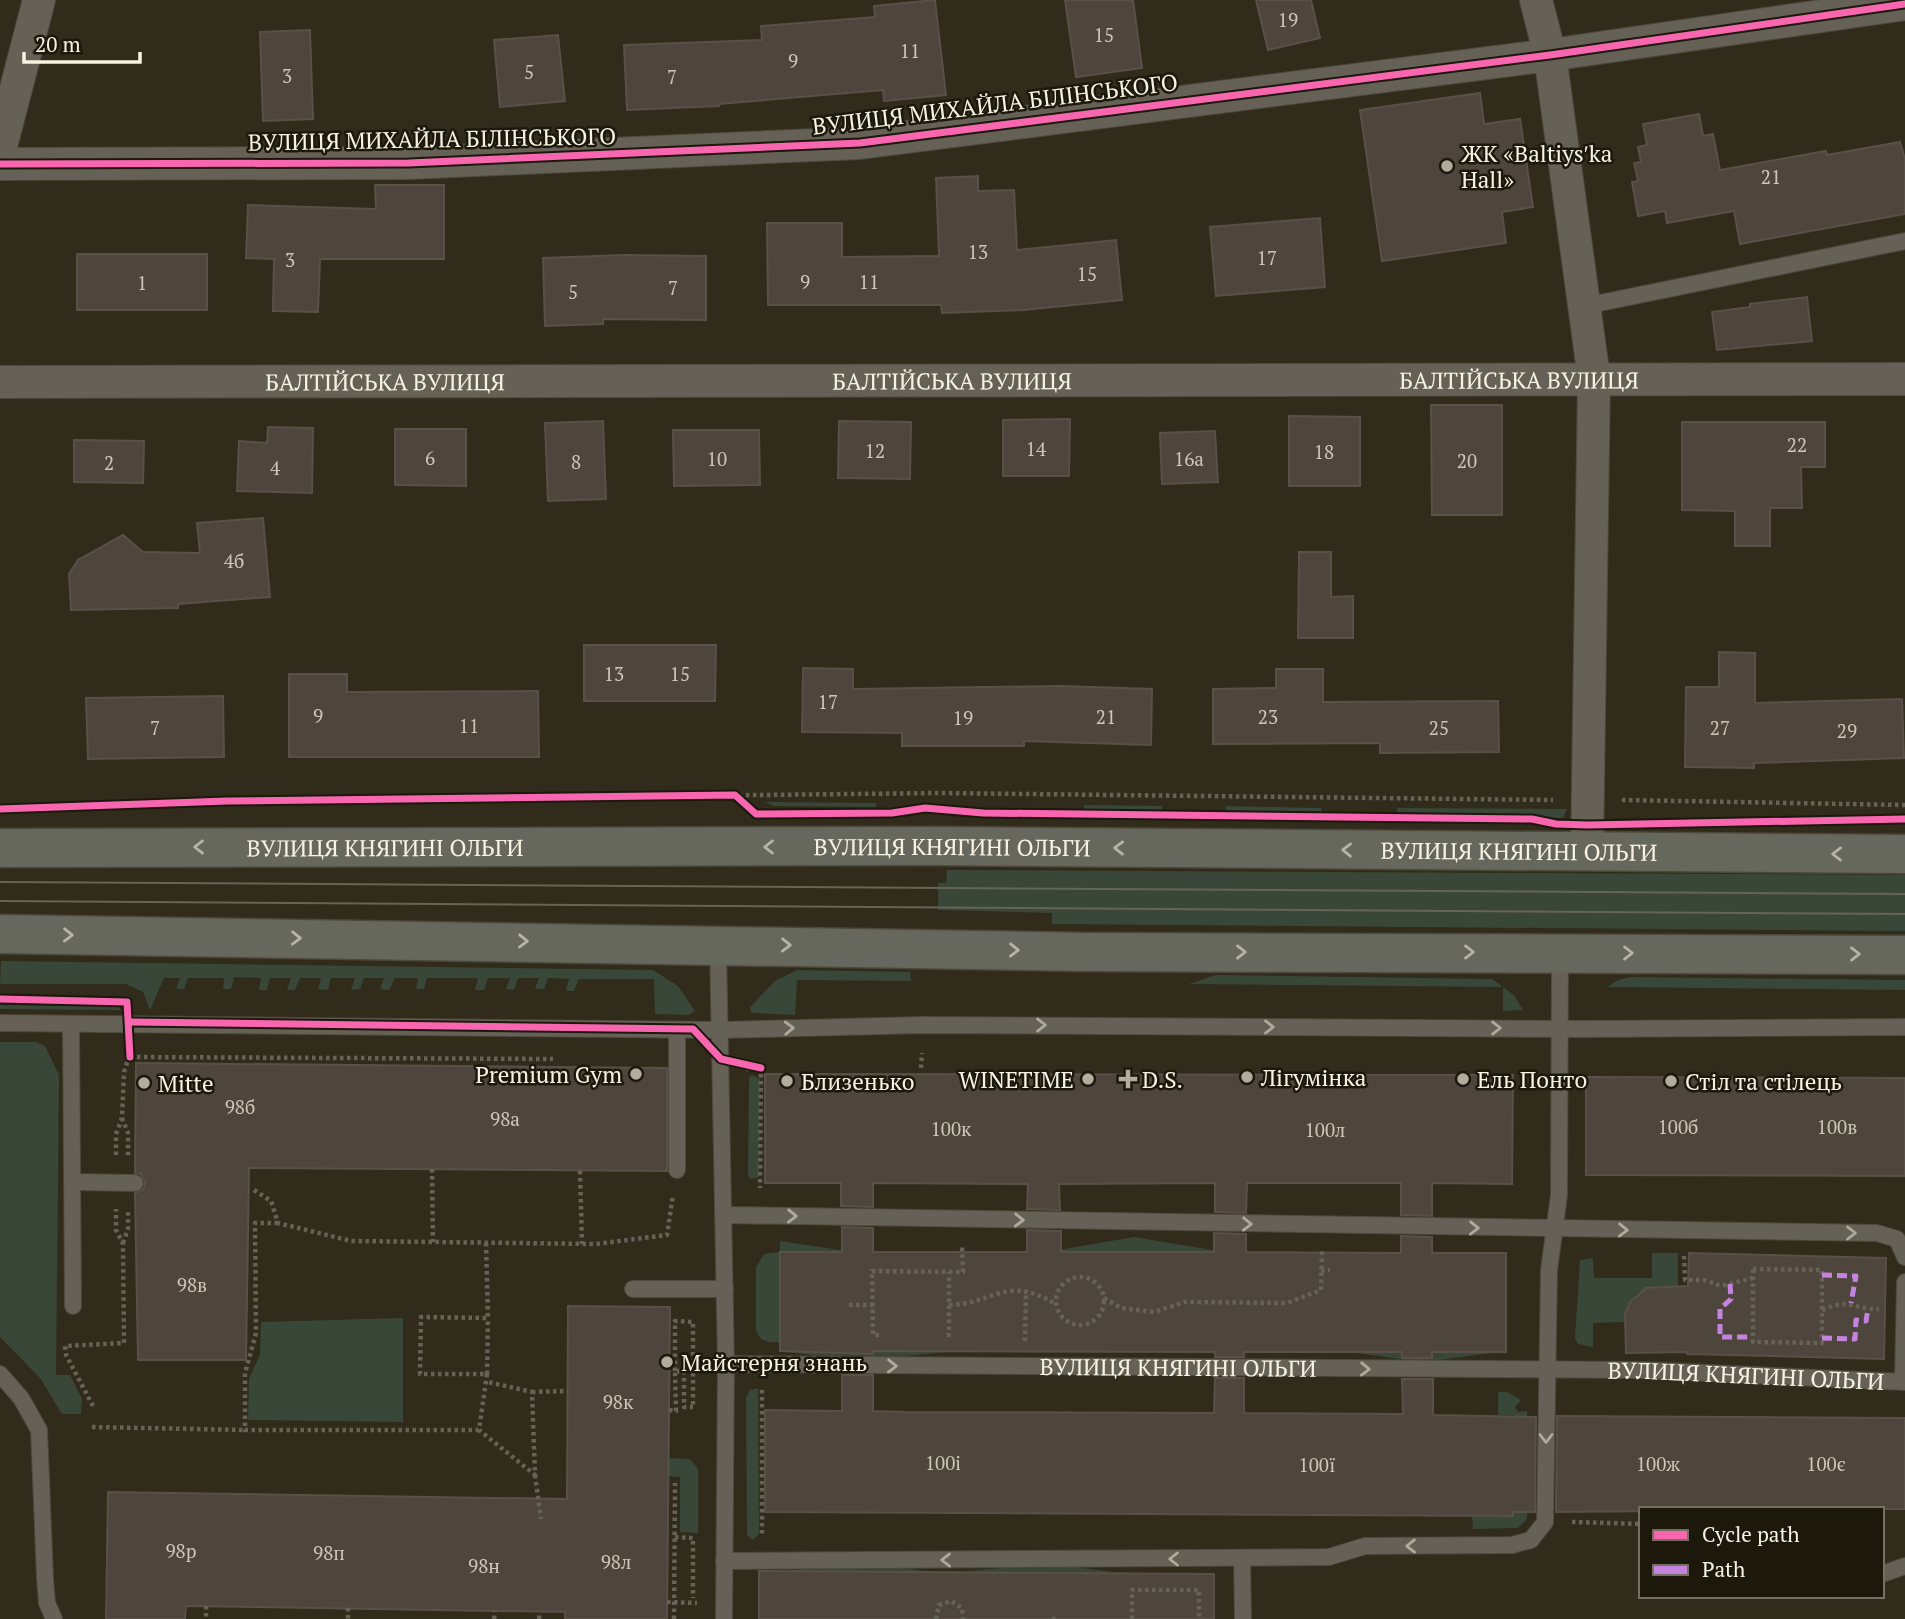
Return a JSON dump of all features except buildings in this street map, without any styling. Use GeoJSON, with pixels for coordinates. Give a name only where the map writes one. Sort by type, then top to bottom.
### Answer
{"type":"FeatureCollection","features":[{"type":"Feature","properties":{"kind":"main road","name":"ВУЛИЦЯ КНЯГИНІ ОЛЬГИ"},"geometry":{"type":"LineString","coordinates":[[0,848],[934,846],[1905,854]]}},
{"type":"Feature","properties":{"kind":"main road"},"geometry":{"type":"LineString","coordinates":[[0,934],[1087,952],[1905,955]]}},
{"type":"Feature","properties":{"kind":"street"},"geometry":{"type":"LineString","coordinates":[[0,149],[38,0]]}},
{"type":"Feature","properties":{"kind":"street"},"geometry":{"type":"LineString","coordinates":[[1536,0],[1550,55],[1594,378],[1587,852]]}},
{"type":"Feature","properties":{"kind":"street","name":"ВУЛИЦЯ МИХАЙЛА БІЛІНСЬКОГО"},"geometry":{"type":"LineString","coordinates":[[0,164],[409,163],[860,143],[1550,55],[1905,4]]}},
{"type":"Feature","properties":{"kind":"street","name":"БАЛТІЙСЬКА ВУЛИЦЯ"},"geometry":{"type":"LineString","coordinates":[[0,382],[1905,379]]}},
{"type":"Feature","properties":{"kind":"lane"},"geometry":{"type":"LineString","coordinates":[[1585,306],[1905,241]]}},
{"type":"Feature","properties":{"kind":"lane"},"geometry":{"type":"LineString","coordinates":[[718,944],[726,1364],[724,1619]]}},
{"type":"Feature","properties":{"kind":"lane"},"geometry":{"type":"LineString","coordinates":[[724,1562],[1329,1557],[1365,1546],[1512,1545],[1531,1540],[1545,1522],[1549,1270],[1559,1195],[1559,952]]}},
{"type":"Feature","properties":{"kind":"lane"},"geometry":{"type":"LineString","coordinates":[[0,1023],[677,1030],[922,1025],[1905,1027]]}},
{"type":"Feature","properties":{"kind":"lane"},"geometry":{"type":"LineString","coordinates":[[71,1024],[73,1306]]}},
{"type":"Feature","properties":{"kind":"lane"},"geometry":{"type":"LineString","coordinates":[[677,1030],[677,1170]]}},
{"type":"Feature","properties":{"kind":"lane"},"geometry":{"type":"LineString","coordinates":[[72,1182],[135,1183]]}},
{"type":"Feature","properties":{"kind":"lane"},"geometry":{"type":"LineString","coordinates":[[724,1215],[1877,1233],[1897,1239],[1905,1257]]}},
{"type":"Feature","properties":{"kind":"lane"},"geometry":{"type":"LineString","coordinates":[[1904,1382],[1905,1282]]}},
{"type":"Feature","properties":{"kind":"lane"},"geometry":{"type":"LineString","coordinates":[[633,1289],[725,1289]]}},
{"type":"Feature","properties":{"kind":"lane"},"geometry":{"type":"LineString","coordinates":[[1644,1353],[1644,1370]]}},
{"type":"Feature","properties":{"kind":"lane","name":"ВУЛИЦЯ КНЯГИНІ ОЛЬГИ"},"geometry":{"type":"LineString","coordinates":[[726,1364],[984,1359],[1300,1360],[1547,1370],[1644,1370],[1904,1382]]}},
{"type":"Feature","properties":{"kind":"lane"},"geometry":{"type":"LineString","coordinates":[[0,1374],[21,1398],[39,1430],[45,1578],[47,1603],[54,1619]]}},
{"type":"Feature","properties":{"kind":"lane"},"geometry":{"type":"LineString","coordinates":[[1242,1559],[1243,1619]]}},
{"type":"Feature","properties":{"kind":"lane"},"geometry":{"type":"LineString","coordinates":[[1884,1573],[1905,1566]]}},
{"type":"Feature","properties":{"kind":"path"},"geometry":{"type":"LineString","coordinates":[[938,793],[938,801]]}},
{"type":"Feature","properties":{"kind":"path"},"geometry":{"type":"LineString","coordinates":[[96,804],[938,793],[1556,800]]}},
{"type":"Feature","properties":{"kind":"path"},"geometry":{"type":"LineString","coordinates":[[735,795],[746,804]]}},
{"type":"Feature","properties":{"kind":"path"},"geometry":{"type":"LineString","coordinates":[[1609,800],[1905,805]]}},
{"type":"Feature","properties":{"kind":"path"},"geometry":{"type":"LineString","coordinates":[[130,1057],[554,1059]]}},
{"type":"Feature","properties":{"kind":"path"},"geometry":{"type":"LineString","coordinates":[[721,1064],[761,1069],[760,1198]]}},
{"type":"Feature","properties":{"kind":"path"},"geometry":{"type":"LineString","coordinates":[[122,1118],[128,1133],[128,1168]]}},
{"type":"Feature","properties":{"kind":"path"},"geometry":{"type":"LineString","coordinates":[[432,1169],[433,1242]]}},
{"type":"Feature","properties":{"kind":"path"},"geometry":{"type":"LineString","coordinates":[[245,1430],[245,1373],[256,1333],[255,1223],[278,1223],[351,1241],[582,1244],[667,1234],[677,1170]]}},
{"type":"Feature","properties":{"kind":"path"},"geometry":{"type":"LineString","coordinates":[[580,1171],[582,1244]]}},
{"type":"Feature","properties":{"kind":"path"},"geometry":{"type":"LineString","coordinates":[[254,1190],[271,1201],[278,1223]]}},
{"type":"Feature","properties":{"kind":"path"},"geometry":{"type":"LineString","coordinates":[[123,1244],[128,1229]]}},
{"type":"Feature","properties":{"kind":"path"},"geometry":{"type":"LineString","coordinates":[[478,1430],[488,1382],[486,1243]]}},
{"type":"Feature","properties":{"kind":"path"},"geometry":{"type":"LineString","coordinates":[[886,1335],[873,1335],[872,1271],[963,1272],[963,1246]]}},
{"type":"Feature","properties":{"kind":"path"},"geometry":{"type":"LineString","coordinates":[[1104,1298],[1121,1308],[1143,1312],[1165,1310],[1185,1302],[1287,1303],[1321,1290],[1322,1248]]}},
{"type":"Feature","properties":{"kind":"path"},"geometry":{"type":"LineString","coordinates":[[1684,1258],[1685,1280],[1704,1280],[1721,1286],[1753,1278]]}},
{"type":"Feature","properties":{"kind":"path"},"geometry":{"type":"LineString","coordinates":[[1753,1269],[1822,1270],[1822,1343],[1753,1342],[1753,1278],[1753,1269]]}},
{"type":"Feature","properties":{"kind":"path"},"geometry":{"type":"LineString","coordinates":[[1321,1271],[1330,1270]]}},
{"type":"Feature","properties":{"kind":"path"},"geometry":{"type":"LineString","coordinates":[[937,1335],[949,1335],[949,1272]]}},
{"type":"Feature","properties":{"kind":"path"},"geometry":{"type":"LineString","coordinates":[[1082,1276],[1100,1287],[1104,1298],[1103,1308],[1097,1318],[1078,1325],[1059,1314],[1055,1304],[1056,1293],[1062,1284],[1071,1278],[1082,1276]]}},
{"type":"Feature","properties":{"kind":"path"},"geometry":{"type":"LineString","coordinates":[[949,1306],[971,1305],[1003,1291],[1026,1292],[1055,1304]]}},
{"type":"Feature","properties":{"kind":"path"},"geometry":{"type":"LineString","coordinates":[[1025,1343],[1026,1292]]}},
{"type":"Feature","properties":{"kind":"path"},"geometry":{"type":"LineString","coordinates":[[1822,1310],[1847,1302],[1868,1309],[1889,1308]]}},
{"type":"Feature","properties":{"kind":"path"},"geometry":{"type":"LineString","coordinates":[[849,1306],[873,1305]]}},
{"type":"Feature","properties":{"kind":"path"},"geometry":{"type":"LineString","coordinates":[[487,1374],[420,1374],[421,1317],[488,1318]]}},
{"type":"Feature","properties":{"kind":"path"},"geometry":{"type":"LineString","coordinates":[[669,1410],[676,1411],[674,1321],[693,1322],[694,1407]]}},
{"type":"Feature","properties":{"kind":"path"},"geometry":{"type":"LineString","coordinates":[[93,1406],[66,1355],[65,1346],[124,1343]]}},
{"type":"Feature","properties":{"kind":"path"},"geometry":{"type":"LineString","coordinates":[[676,1371],[684,1371],[684,1407],[702,1406]]}},
{"type":"Feature","properties":{"kind":"path"},"geometry":{"type":"LineString","coordinates":[[488,1382],[532,1392],[568,1391]]}},
{"type":"Feature","properties":{"kind":"path"},"geometry":{"type":"LineString","coordinates":[[759,1543],[762,1536],[762,1382]]}},
{"type":"Feature","properties":{"kind":"path"},"geometry":{"type":"LineString","coordinates":[[532,1392],[535,1475],[541,1520]]}},
{"type":"Feature","properties":{"kind":"path"},"geometry":{"type":"LineString","coordinates":[[92,1427],[478,1430],[535,1475]]}},
{"type":"Feature","properties":{"kind":"path"},"geometry":{"type":"LineString","coordinates":[[674,1619],[675,1483]]}},
{"type":"Feature","properties":{"kind":"path"},"geometry":{"type":"LineString","coordinates":[[1545,1522],[1639,1524]]}},
{"type":"Feature","properties":{"kind":"path"},"geometry":{"type":"LineString","coordinates":[[667,1602],[693,1603],[693,1538],[675,1537]]}},
{"type":"Feature","properties":{"kind":"path"},"geometry":{"type":"LineString","coordinates":[[1132,1619],[1132,1590],[1199,1590],[1199,1619]]}},
{"type":"Feature","properties":{"kind":"path"},"geometry":{"type":"LineString","coordinates":[[936,1619],[939,1605],[951,1601],[962,1608],[963,1619]]}},
{"type":"Feature","properties":{"kind":"path"},"geometry":{"type":"LineString","coordinates":[[206,1606],[206,1619]]}},
{"type":"Feature","properties":{"kind":"path"},"geometry":{"type":"LineString","coordinates":[[348,1608],[348,1619]]}},
{"type":"Feature","properties":{"kind":"path"},"geometry":{"type":"LineString","coordinates":[[494,1619],[495,1611]]}},
{"type":"Feature","properties":{"kind":"path"},"geometry":{"type":"LineString","coordinates":[[539,1619],[540,1612]]}},
{"type":"Feature","properties":{"kind":"path"},"geometry":{"type":"LineString","coordinates":[[1052,1619],[1058,1619]]}},
{"type":"Feature","properties":{"kind":"green space"},"geometry":{"type":"Polygon","coordinates":[[[765,802],[876,803],[876,807],[774,806],[765,802]]]}},
{"type":"Feature","properties":{"kind":"green space"},"geometry":{"type":"Polygon","coordinates":[[[1084,805],[1162,806],[1162,810],[1084,809],[1084,805]]]}},
{"type":"Feature","properties":{"kind":"green space"},"geometry":{"type":"Polygon","coordinates":[[[1226,806],[1321,808],[1322,812],[1226,811],[1226,806]]]}},
{"type":"Feature","properties":{"kind":"green space"},"geometry":{"type":"Polygon","coordinates":[[[1397,808],[1567,809],[1563,818],[1397,813],[1397,808]]]}},
{"type":"Feature","properties":{"kind":"green space"},"geometry":{"type":"Polygon","coordinates":[[[947,870],[1905,875],[1905,931],[1052,924],[1052,913],[938,910],[938,883],[946,883],[947,870]]]}},
{"type":"Feature","properties":{"kind":"green space"},"geometry":{"type":"Polygon","coordinates":[[[1,961],[653,970],[678,986],[695,1011],[689,1015],[655,1014],[654,979],[579,979],[574,991],[566,991],[569,979],[548,978],[544,989],[535,989],[539,978],[518,978],[514,990],[506,989],[510,978],[488,978],[484,990],[475,990],[478,978],[427,978],[424,989],[416,989],[418,978],[395,978],[389,990],[380,989],[384,978],[364,978],[360,989],[351,990],[355,978],[331,978],[328,990],[318,989],[321,978],[300,978],[295,990],[287,990],[291,978],[270,978],[267,990],[259,990],[261,978],[234,977],[231,989],[223,989],[224,978],[188,978],[184,989],[176,989],[180,978],[164,978],[150,1010],[143,992],[126,984],[0,984],[1,961]]]}},
{"type":"Feature","properties":{"kind":"green space"},"geometry":{"type":"Polygon","coordinates":[[[797,970],[910,972],[911,981],[797,980],[795,1015],[751,1013],[750,1007],[775,981],[797,970]]]}},
{"type":"Feature","properties":{"kind":"green space"},"geometry":{"type":"Polygon","coordinates":[[[1216,975],[1492,979],[1503,987],[1189,984],[1216,975]]]}},
{"type":"Feature","properties":{"kind":"green space"},"geometry":{"type":"Polygon","coordinates":[[[1631,977],[1905,980],[1905,990],[1607,987],[1618,980],[1631,977]]]}},
{"type":"Feature","properties":{"kind":"green space"},"geometry":{"type":"Polygon","coordinates":[[[1503,987],[1514,995],[1523,1010],[1503,1011],[1503,987]]]}},
{"type":"Feature","properties":{"kind":"green space"},"geometry":{"type":"Polygon","coordinates":[[[0,1005],[120,1006],[120,1010],[0,1009],[0,1005]]]}},
{"type":"Feature","properties":{"kind":"green space"},"geometry":{"type":"Polygon","coordinates":[[[0,1042],[36,1042],[45,1046],[59,1075],[56,1375],[70,1375],[82,1399],[81,1414],[62,1414],[40,1378],[0,1337],[0,1042]]]}},
{"type":"Feature","properties":{"kind":"green space"},"geometry":{"type":"Polygon","coordinates":[[[752,1075],[760,1079],[759,1177],[751,1179],[748,1176],[749,1078],[752,1075]]]}},
{"type":"Feature","properties":{"kind":"green space"},"geometry":{"type":"Polygon","coordinates":[[[1134,1237],[1224,1252],[1046,1252],[1134,1237]]]}},
{"type":"Feature","properties":{"kind":"green space"},"geometry":{"type":"Polygon","coordinates":[[[780,1241],[853,1252],[780,1252],[780,1241]]]}},
{"type":"Feature","properties":{"kind":"green space"},"geometry":{"type":"Polygon","coordinates":[[[780,1252],[780,1342],[772,1342],[762,1339],[756,1329],[756,1267],[764,1254],[780,1252]]]}},
{"type":"Feature","properties":{"kind":"green space"},"geometry":{"type":"Polygon","coordinates":[[[1652,1253],[1678,1253],[1678,1286],[1650,1289],[1635,1296],[1626,1311],[1625,1322],[1593,1323],[1593,1347],[1578,1344],[1575,1338],[1580,1260],[1593,1258],[1594,1278],[1652,1278],[1652,1253]]]}},
{"type":"Feature","properties":{"kind":"green space"},"geometry":{"type":"Polygon","coordinates":[[[403,1318],[403,1422],[248,1420],[249,1379],[260,1355],[261,1322],[403,1318]]]}},
{"type":"Feature","properties":{"kind":"green space"},"geometry":{"type":"Polygon","coordinates":[[[780,1351],[946,1352],[857,1361],[780,1351]]]}},
{"type":"Feature","properties":{"kind":"green space"},"geometry":{"type":"Polygon","coordinates":[[[1350,1352],[1501,1352],[1422,1362],[1350,1352]]]}},
{"type":"Feature","properties":{"kind":"green space"},"geometry":{"type":"Polygon","coordinates":[[[758,1388],[759,1534],[753,1540],[747,1535],[746,1398],[750,1390],[758,1388]]]}},
{"type":"Feature","properties":{"kind":"green space"},"geometry":{"type":"Polygon","coordinates":[[[1498,1392],[1507,1392],[1521,1400],[1515,1407],[1518,1412],[1527,1411],[1528,1456],[1513,1457],[1514,1415],[1498,1415],[1498,1392]]]}},
{"type":"Feature","properties":{"kind":"green space"},"geometry":{"type":"Polygon","coordinates":[[[668,1458],[690,1459],[698,1469],[698,1533],[680,1532],[680,1477],[668,1476],[668,1458]]]}},
{"type":"Feature","properties":{"kind":"green space"},"geometry":{"type":"Polygon","coordinates":[[[1513,1470],[1528,1470],[1527,1519],[1518,1528],[1473,1529],[1472,1515],[1513,1470]]]}},
{"type":"Feature","properties":{"kind":"green space"},"geometry":{"type":"Polygon","coordinates":[[[858,1562],[933,1572],[789,1571],[858,1562]]]}},
{"type":"Feature","properties":{"kind":"green space"},"geometry":{"type":"Polygon","coordinates":[[[1045,1563],[1121,1573],[963,1572],[1045,1563]]]}},
{"type":"Feature","properties":{"kind":"tram line"},"geometry":{"type":"LineString","coordinates":[[0,882],[1905,894]]}},
{"type":"Feature","properties":{"kind":"tram line"},"geometry":{"type":"LineString","coordinates":[[0,901],[1905,914]]}},
{"type":"Feature","properties":{"kind":"marked path"},"geometry":{"type":"LineString","coordinates":[[1822,1275],[1856,1276],[1851,1303]]}},
{"type":"Feature","properties":{"kind":"marked path"},"geometry":{"type":"LineString","coordinates":[[1730,1284],[1731,1299],[1720,1309],[1720,1337],[1752,1337]]}},
{"type":"Feature","properties":{"kind":"marked path"},"geometry":{"type":"LineString","coordinates":[[1822,1338],[1855,1339],[1856,1320],[1866,1321],[1868,1309]]}},
{"type":"Feature","properties":{"kind":"cycle path"},"geometry":{"type":"LineString","coordinates":[[0,164],[409,163],[860,143],[1550,55],[1905,4]]}},
{"type":"Feature","properties":{"kind":"cycle path"},"geometry":{"type":"LineString","coordinates":[[0,809],[227,801],[735,795],[756,814],[892,813],[925,808],[983,813],[1532,819],[1556,824],[1588,825],[1905,819]]}},
{"type":"Feature","properties":{"kind":"cycle path"},"geometry":{"type":"LineString","coordinates":[[0,999],[127,1002],[130,1057]]}},
{"type":"Feature","properties":{"kind":"cycle path"},"geometry":{"type":"LineString","coordinates":[[130,1022],[693,1029],[721,1059],[761,1068]]}},
{"type":"Feature","properties":{"kind":"place","name":"ЖК «Baltiysʹka Hall»"},"geometry":{"type":"Point","coordinates":[1447,166]}},
{"type":"Feature","properties":{"kind":"place","name":"Premium Gym"},"geometry":{"type":"Point","coordinates":[636,1074]}},
{"type":"Feature","properties":{"kind":"place","name":"Лігумінка"},"geometry":{"type":"Point","coordinates":[1247,1077]}},
{"type":"Feature","properties":{"kind":"place","name":"WINETIME"},"geometry":{"type":"Point","coordinates":[1088,1079]}},
{"type":"Feature","properties":{"kind":"place","name":"D.S."},"geometry":{"type":"Point","coordinates":[1128,1079]}},
{"type":"Feature","properties":{"kind":"place","name":"Ель Понто"},"geometry":{"type":"Point","coordinates":[1463,1079]}},
{"type":"Feature","properties":{"kind":"place","name":"Близенько"},"geometry":{"type":"Point","coordinates":[787,1081]}},
{"type":"Feature","properties":{"kind":"place","name":"Стіл та стілець"},"geometry":{"type":"Point","coordinates":[1671,1081]}},
{"type":"Feature","properties":{"kind":"place","name":"Mitte"},"geometry":{"type":"Point","coordinates":[144,1083]}},
{"type":"Feature","properties":{"kind":"place","name":"Майстерня знань"},"geometry":{"type":"Point","coordinates":[667,1362]}}]}
